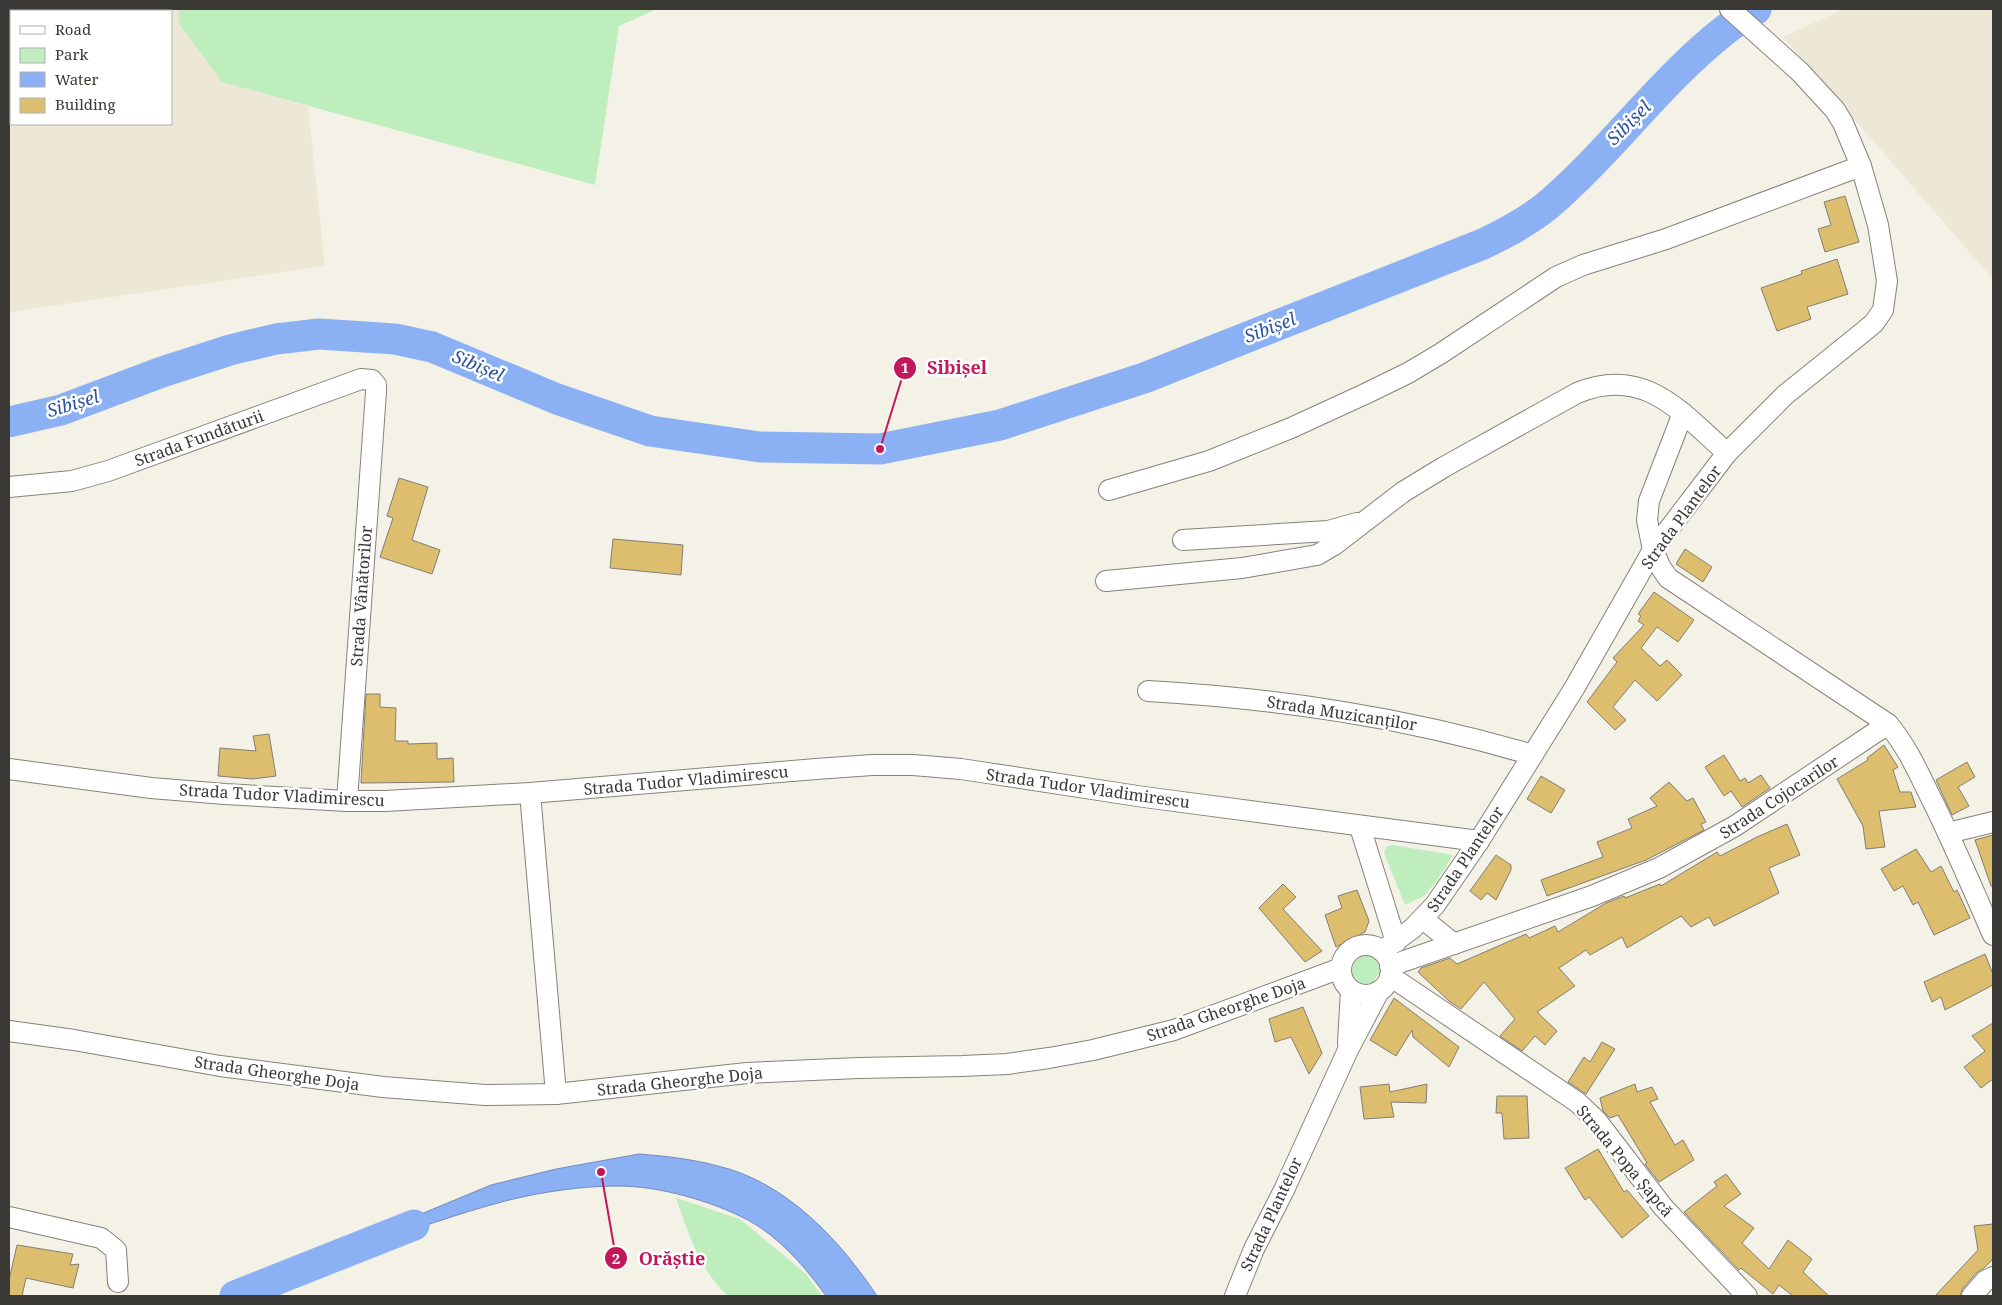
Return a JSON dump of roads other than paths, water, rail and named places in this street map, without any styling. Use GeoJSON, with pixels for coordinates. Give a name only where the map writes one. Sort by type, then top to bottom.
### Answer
{"type":"FeatureCollection","features":[{"type":"Feature","properties":{"kind":"street","name":"Strada Plantelor"},"geometry":{"type":"LineString","coordinates":[[1234,1296],[1254,1249],[1284,1190],[1388,965],[1435,906],[1479,841],[1575,688],[1653,550],[1727,453],[1785,394],[1862,334],[1883,310],[1887,281],[1884,254],[1878,225],[1853,143],[1835,110],[1800,72],[1730,9]]}},
{"type":"Feature","properties":{"kind":"street"},"geometry":{"type":"LineString","coordinates":[[1109,490],[1209,461],[1291,428],[1358,397],[1408,373],[1512,308],[1556,277],[1583,265],[1666,238],[1861,166]]}},
{"type":"Feature","properties":{"kind":"street","name":"Strada Fundăturii"},"geometry":{"type":"LineString","coordinates":[[9,487],[72,481],[108,471],[361,379],[372,380],[376,385],[376,392]]}},
{"type":"Feature","properties":{"kind":"street"},"geometry":{"type":"LineString","coordinates":[[1106,581],[1194,574],[1316,555],[1334,545],[1403,492],[1444,466],[1577,392],[1608,383],[1628,384],[1660,396],[1683,413],[1727,453]]}},
{"type":"Feature","properties":{"kind":"street","name":"Strada Vânătorilor"},"geometry":{"type":"LineString","coordinates":[[347,801],[376,392]]}},
{"type":"Feature","properties":{"kind":"street"},"geometry":{"type":"LineString","coordinates":[[1683,413],[1649,500],[1646,520],[1653,550],[1660,566],[1668,578],[1888,724],[1903,742],[1948,833],[1993,935]]}},
{"type":"Feature","properties":{"kind":"street"},"geometry":{"type":"LineString","coordinates":[[1183,540],[1328,531],[1367,519]]}},
{"type":"Feature","properties":{"kind":"street","name":"Strada Muzicanților"},"geometry":{"type":"LineString","coordinates":[[1148,691],[1228,696],[1317,706],[1469,736],[1533,755]]}},
{"type":"Feature","properties":{"kind":"street","name":"Strada Cojocarilor"},"geometry":{"type":"LineString","coordinates":[[1388,965],[1592,896],[1659,868],[1735,826],[1888,724]]}},
{"type":"Feature","properties":{"kind":"street","name":"Strada Tudor Vladimirescu"},"geometry":{"type":"LineString","coordinates":[[9,769],[151,788],[347,801],[385,801],[530,793],[872,765],[913,765],[961,769],[1144,797],[1479,841]]}},
{"type":"Feature","properties":{"kind":"street"},"geometry":{"type":"LineString","coordinates":[[530,793],[556,1094]]}},
{"type":"Feature","properties":{"kind":"street"},"geometry":{"type":"LineString","coordinates":[[1948,833],[1993,822]]}},
{"type":"Feature","properties":{"kind":"street"},"geometry":{"type":"LineString","coordinates":[[1360,826],[1388,965],[1365,994],[1351,990],[1342,976],[1341,968],[1346,954],[1360,945],[1368,945],[1388,965]]}},
{"type":"Feature","properties":{"kind":"street"},"geometry":{"type":"LineString","coordinates":[[1423,919],[1454,944]]}},
{"type":"Feature","properties":{"kind":"street","name":"Strada Popa Șapcă"},"geometry":{"type":"LineString","coordinates":[[1388,965],[1577,1102],[1597,1121],[1663,1206],[1747,1296]]}},
{"type":"Feature","properties":{"kind":"street","name":"Strada Gheorghe Doja"},"geometry":{"type":"LineString","coordinates":[[9,1031],[74,1040],[220,1066],[383,1087],[485,1095],[556,1094],[747,1073],[1007,1064],[1049,1058],[1093,1050],[1174,1030],[1341,968]]}},
{"type":"Feature","properties":{"kind":"street","name":"Strada Plantelor"},"geometry":{"type":"LineString","coordinates":[[1348,1050],[1351,990]]}},
{"type":"Feature","properties":{"kind":"street"},"geometry":{"type":"LineString","coordinates":[[9,1217],[101,1238],[116,1250],[118,1282]]}},
{"type":"Feature","properties":{"kind":"street"},"geometry":{"type":"LineString","coordinates":[[1972,1296],[1985,1281],[1993,1277]]}},
{"type":"Feature","properties":{"kind":"water"},"geometry":{"type":"Polygon","coordinates":[[[639,1154],[678,1158],[718,1166],[743,1174],[766,1185],[788,1199],[828,1234],[846,1254],[877,1296],[826,1296],[788,1251],[771,1235],[748,1220],[701,1201],[668,1192],[637,1187],[586,1187],[531,1195],[467,1212],[376,1242],[372,1236],[491,1185],[556,1169],[639,1154]]]}},
{"type":"Feature","properties":{"kind":"waterway","name":"Sibișel"},"geometry":{"type":"LineString","coordinates":[[9,422],[61,410],[162,372],[230,350],[276,339],[319,334],[395,339],[432,347],[557,399],[650,431],[760,447],[880,449],[1000,425],[1144,378],[1483,244],[1509,231],[1548,205],[1593,162],[1701,50],[1729,27],[1756,9]]}},
{"type":"Feature","properties":{"kind":"waterway"},"geometry":{"type":"LineString","coordinates":[[235,1296],[414,1225]]}},
{"type":"Feature","properties":{"kind":"place","name":"Sibișel"},"geometry":{"type":"Point","coordinates":[880,449]}},
{"type":"Feature","properties":{"kind":"place","name":"Orăștie"},"geometry":{"type":"Point","coordinates":[601,1172]}}]}
